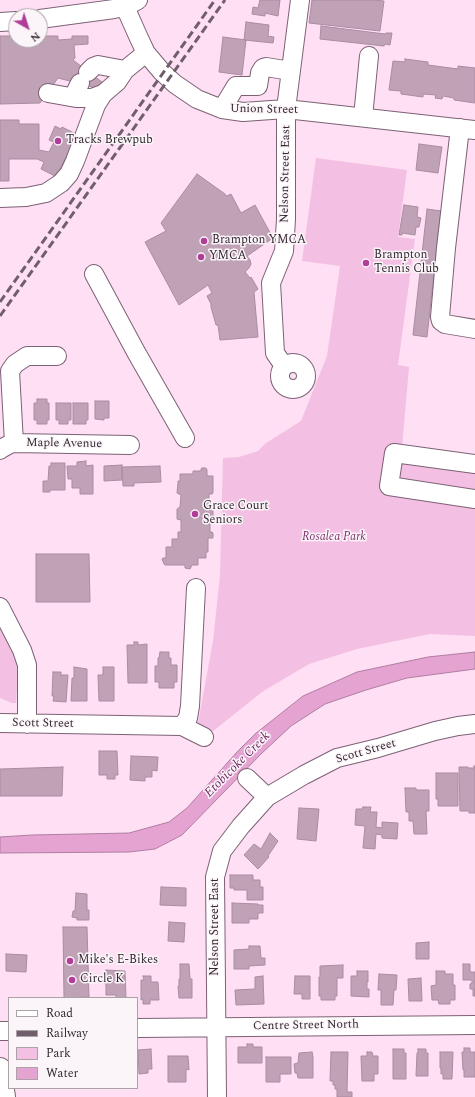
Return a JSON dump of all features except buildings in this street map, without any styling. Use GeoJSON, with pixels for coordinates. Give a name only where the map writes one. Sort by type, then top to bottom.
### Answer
{"type":"FeatureCollection","features":[{"type":"Feature","properties":{"kind":"main road"},"geometry":{"type":"LineString","coordinates":[[0,1069],[4,1097]]}},
{"type":"Feature","properties":{"kind":"street","name":"Nelson Street East"},"geometry":{"type":"LineString","coordinates":[[284,366],[275,352],[271,283],[284,251],[286,219],[286,109],[300,0]]}},
{"type":"Feature","properties":{"kind":"street"},"geometry":{"type":"LineString","coordinates":[[48,17],[88,6],[128,2]]}},
{"type":"Feature","properties":{"kind":"street","name":"Union Street"},"geometry":{"type":"LineString","coordinates":[[128,2],[138,36],[146,53],[162,72],[175,84],[197,99],[222,109],[243,112],[286,109],[468,129]]}},
{"type":"Feature","properties":{"kind":"street"},"geometry":{"type":"LineString","coordinates":[[0,198],[26,197],[46,193],[61,183],[69,174],[96,105],[103,94],[117,82],[125,70],[146,53]]}},
{"type":"Feature","properties":{"kind":"street"},"geometry":{"type":"LineString","coordinates":[[363,117],[369,56]]}},
{"type":"Feature","properties":{"kind":"street"},"geometry":{"type":"LineString","coordinates":[[48,93],[81,84],[93,67],[98,65],[125,70]]}},
{"type":"Feature","properties":{"kind":"street"},"geometry":{"type":"LineString","coordinates":[[222,109],[236,86],[258,86],[260,73],[263,68],[266,67],[291,71]]}},
{"type":"Feature","properties":{"kind":"street"},"geometry":{"type":"LineString","coordinates":[[81,84],[92,98],[103,94]]}},
{"type":"Feature","properties":{"kind":"street"},"geometry":{"type":"LineString","coordinates":[[468,129],[447,241],[440,317],[441,321],[445,324],[475,329]]}},
{"type":"Feature","properties":{"kind":"street"},"geometry":{"type":"LineString","coordinates":[[94,274],[185,438]]}},
{"type":"Feature","properties":{"kind":"street"},"geometry":{"type":"LineString","coordinates":[[7,447],[10,371],[15,364],[27,356],[57,356]]}},
{"type":"Feature","properties":{"kind":"street","name":"Maple Avenue"},"geometry":{"type":"LineString","coordinates":[[7,447],[130,445]]}},
{"type":"Feature","properties":{"kind":"street"},"geometry":{"type":"LineString","coordinates":[[475,464],[394,453],[389,486],[475,499]]}},
{"type":"Feature","properties":{"kind":"street"},"geometry":{"type":"LineString","coordinates":[[182,726],[188,718],[190,706],[196,588]]}},
{"type":"Feature","properties":{"kind":"street"},"geometry":{"type":"LineString","coordinates":[[0,607],[22,650],[27,665],[27,724]]}},
{"type":"Feature","properties":{"kind":"street","name":"Scott Street"},"geometry":{"type":"LineString","coordinates":[[0,723],[182,726],[204,737]]}},
{"type":"Feature","properties":{"kind":"street","name":"Scott Street"},"geometry":{"type":"LineString","coordinates":[[267,797],[304,775],[337,758],[378,748],[435,731],[475,724]]}},
{"type":"Feature","properties":{"kind":"street"},"geometry":{"type":"LineString","coordinates":[[247,778],[267,797]]}},
{"type":"Feature","properties":{"kind":"street","name":"Nelson Street East"},"geometry":{"type":"LineString","coordinates":[[217,1097],[215,877],[222,851],[241,826],[267,797]]}},
{"type":"Feature","properties":{"kind":"street","name":"Centre Street North"},"geometry":{"type":"LineString","coordinates":[[138,1028],[475,1025]]}},
{"type":"Feature","properties":{"kind":"green space","name":"Rosalea Park"},"geometry":{"type":"Polygon","coordinates":[[[316,158],[407,170],[398,237],[415,239],[398,365],[409,367],[402,448],[475,457],[475,636],[430,634],[357,649],[309,664],[262,692],[212,732],[198,723],[213,641],[220,575],[223,458],[239,457],[258,451],[266,443],[301,421],[327,356],[340,266],[302,261],[316,158]]]}},
{"type":"Feature","properties":{"kind":"green space"},"geometry":{"type":"Polygon","coordinates":[[[0,629],[13,652],[16,661],[18,672],[16,703],[0,698],[0,629]]]}},
{"type":"Feature","properties":{"kind":"water","name":"Etobicoke Creek"},"geometry":{"type":"Polygon","coordinates":[[[475,652],[475,669],[407,678],[325,704],[291,726],[261,754],[182,835],[155,849],[129,852],[0,853],[0,837],[129,833],[169,822],[187,808],[255,734],[303,696],[357,672],[428,657],[475,652]]]}},
{"type":"Feature","properties":{"kind":"railway"},"geometry":{"type":"LineString","coordinates":[[0,302],[215,0]]}},
{"type":"Feature","properties":{"kind":"railway"},"geometry":{"type":"LineString","coordinates":[[0,316],[225,0]]}},
{"type":"Feature","properties":{"kind":"place","name":"Tracks Brewpub"},"geometry":{"type":"Point","coordinates":[58,141]}},
{"type":"Feature","properties":{"kind":"place","name":"Brampton YMCA"},"geometry":{"type":"Point","coordinates":[204,241]}},
{"type":"Feature","properties":{"kind":"place","name":"YMCA"},"geometry":{"type":"Point","coordinates":[201,257]}},
{"type":"Feature","properties":{"kind":"place","name":"Brampton Tennis Club"},"geometry":{"type":"Point","coordinates":[366,263]}},
{"type":"Feature","properties":{"kind":"place","name":"Grace Court Seniors"},"geometry":{"type":"Point","coordinates":[195,514]}},
{"type":"Feature","properties":{"kind":"place","name":"Mike's E-Bikes"},"geometry":{"type":"Point","coordinates":[70,961]}},
{"type":"Feature","properties":{"kind":"place","name":"Circle K"},"geometry":{"type":"Point","coordinates":[72,980]}}]}
